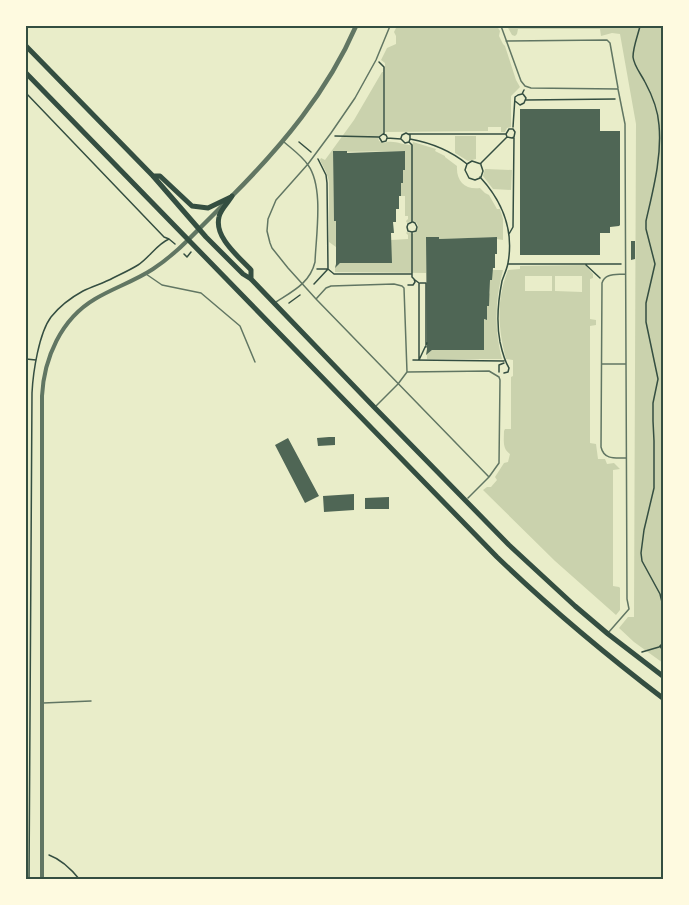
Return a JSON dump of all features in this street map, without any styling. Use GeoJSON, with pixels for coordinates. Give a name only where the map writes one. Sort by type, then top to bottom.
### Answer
{"type":"FeatureCollection","features":[{"type":"Feature","properties":{"kind":"main road"},"geometry":{"type":"LineString","coordinates":[[26,46],[153,176],[199,229],[243,274],[251,279],[465,501],[542,576],[608,634],[663,677]]}},
{"type":"Feature","properties":{"kind":"main road"},"geometry":{"type":"LineString","coordinates":[[26,73],[497,557],[572,626],[663,699]]}},
{"type":"Feature","properties":{"kind":"main road"},"geometry":{"type":"LineString","coordinates":[[153,176],[160,176],[192,206],[208,208],[232,196]]}},
{"type":"Feature","properties":{"kind":"main road"},"geometry":{"type":"LineString","coordinates":[[232,196],[219,216],[218,229],[221,237],[251,270],[251,279]]}},
{"type":"Feature","properties":{"kind":"street"},"geometry":{"type":"LineString","coordinates":[[42,879],[42,396],[47,361],[64,327],[78,312],[94,299],[145,273],[178,250],[257,171],[312,104],[356,26]]}},
{"type":"Feature","properties":{"kind":"lane"},"geometry":{"type":"LineString","coordinates":[[390,26],[376,60],[355,98],[308,164],[276,200],[269,213],[267,231],[272,248],[302,285],[489,477]]}},
{"type":"Feature","properties":{"kind":"lane"},"geometry":{"type":"LineString","coordinates":[[501,26],[521,81],[525,86],[531,88],[618,89]]}},
{"type":"Feature","properties":{"kind":"lane"},"geometry":{"type":"LineString","coordinates":[[506,41],[607,40],[610,43],[625,124],[627,598],[629,609],[608,634]]}},
{"type":"Feature","properties":{"kind":"lane"},"geometry":{"type":"LineString","coordinates":[[274,303],[302,285],[315,262],[316,180],[308,164],[283,141]]}},
{"type":"Feature","properties":{"kind":"lane"},"geometry":{"type":"LineString","coordinates":[[145,273],[162,285],[201,293],[240,326],[255,362]]}},
{"type":"Feature","properties":{"kind":"lane"},"geometry":{"type":"LineString","coordinates":[[626,274],[607,276],[602,280],[601,364],[602,451],[604,455],[612,458],[626,458]]}},
{"type":"Feature","properties":{"kind":"lane"},"geometry":{"type":"LineString","coordinates":[[316,299],[331,286],[394,284],[402,286],[405,291],[407,372],[374,408]]}},
{"type":"Feature","properties":{"kind":"lane"},"geometry":{"type":"LineString","coordinates":[[601,364],[626,364]]}},
{"type":"Feature","properties":{"kind":"lane"},"geometry":{"type":"LineString","coordinates":[[407,372],[489,371],[499,377],[499,460],[496,469],[465,501]]}},
{"type":"Feature","properties":{"kind":"lane"},"geometry":{"type":"LineString","coordinates":[[43,703],[91,701]]}},
{"type":"Feature","properties":{"kind":"path"},"geometry":{"type":"LineString","coordinates":[[640,26],[633,58],[654,103],[660,136],[656,173],[646,221],[646,230],[655,264],[646,303],[646,322],[658,379],[652,421],[654,488],[641,553],[642,561],[660,594],[663,610]]}},
{"type":"Feature","properties":{"kind":"path"},"geometry":{"type":"LineString","coordinates":[[376,60],[384,67],[384,134],[387,138]]}},
{"type":"Feature","properties":{"kind":"path"},"geometry":{"type":"LineString","coordinates":[[26,93],[164,237],[169,239]]}},
{"type":"Feature","properties":{"kind":"path"},"geometry":{"type":"LineString","coordinates":[[509,235],[513,227],[515,101],[516,96],[520,94],[525,96],[526,100]]}},
{"type":"Feature","properties":{"kind":"path"},"geometry":{"type":"LineString","coordinates":[[526,100],[620,99]]}},
{"type":"Feature","properties":{"kind":"path"},"geometry":{"type":"LineString","coordinates":[[515,101],[518,105],[522,105],[526,100]]}},
{"type":"Feature","properties":{"kind":"path"},"geometry":{"type":"LineString","coordinates":[[481,164],[509,129],[513,129]]}},
{"type":"Feature","properties":{"kind":"path"},"geometry":{"type":"LineString","coordinates":[[379,138],[384,134]]}},
{"type":"Feature","properties":{"kind":"path"},"geometry":{"type":"LineString","coordinates":[[401,139],[404,134],[514,137]]}},
{"type":"Feature","properties":{"kind":"path"},"geometry":{"type":"LineString","coordinates":[[408,134],[411,145],[412,222]]}},
{"type":"Feature","properties":{"kind":"path"},"geometry":{"type":"LineString","coordinates":[[329,136],[379,138],[384,142],[387,138],[401,139],[403,142],[423,141],[457,156],[467,164]]}},
{"type":"Feature","properties":{"kind":"path"},"geometry":{"type":"LineString","coordinates":[[299,142],[312,153]]}},
{"type":"Feature","properties":{"kind":"path"},"geometry":{"type":"LineString","coordinates":[[314,284],[328,269],[327,183],[318,158]]}},
{"type":"Feature","properties":{"kind":"path"},"geometry":{"type":"LineString","coordinates":[[476,161],[481,164],[483,171],[480,177],[475,180],[469,178],[465,170],[467,164],[476,161]]}},
{"type":"Feature","properties":{"kind":"path"},"geometry":{"type":"LineString","coordinates":[[407,360],[505,362],[498,331],[498,307],[508,264],[509,235],[505,214],[500,203],[480,177]]}},
{"type":"Feature","properties":{"kind":"path"},"geometry":{"type":"LineString","coordinates":[[412,222],[407,227],[408,231],[412,232]]}},
{"type":"Feature","properties":{"kind":"path"},"geometry":{"type":"LineString","coordinates":[[412,222],[416,223],[417,227],[416,231],[412,232]]}},
{"type":"Feature","properties":{"kind":"path"},"geometry":{"type":"LineString","coordinates":[[412,232],[412,275],[419,283],[426,283],[426,347]]}},
{"type":"Feature","properties":{"kind":"path"},"geometry":{"type":"LineString","coordinates":[[508,264],[626,264]]}},
{"type":"Feature","properties":{"kind":"path"},"geometry":{"type":"LineString","coordinates":[[585,264],[602,280]]}},
{"type":"Feature","properties":{"kind":"path"},"geometry":{"type":"LineString","coordinates":[[313,268],[328,269],[334,274],[412,275]]}},
{"type":"Feature","properties":{"kind":"path"},"geometry":{"type":"LineString","coordinates":[[408,278],[412,275]]}},
{"type":"Feature","properties":{"kind":"path"},"geometry":{"type":"LineString","coordinates":[[406,281],[411,286],[415,280]]}},
{"type":"Feature","properties":{"kind":"path"},"geometry":{"type":"LineString","coordinates":[[419,283],[419,360]]}},
{"type":"Feature","properties":{"kind":"path"},"geometry":{"type":"LineString","coordinates":[[289,303],[300,295]]}},
{"type":"Feature","properties":{"kind":"path"},"geometry":{"type":"LineString","coordinates":[[419,360],[427,343]]}},
{"type":"Feature","properties":{"kind":"path"},"geometry":{"type":"LineString","coordinates":[[26,359],[36,360]]}},
{"type":"Feature","properties":{"kind":"path"},"geometry":{"type":"LineString","coordinates":[[638,657],[643,651],[660,646],[663,642]]}},
{"type":"Feature","properties":{"kind":"path"},"geometry":{"type":"LineString","coordinates":[[660,646],[663,652]]}},
{"type":"Feature","properties":{"kind":"path"},"geometry":{"type":"LineString","coordinates":[[42,853],[52,855],[80,879]]}},
{"type":"Feature","properties":{"kind":"green space"},"geometry":{"type":"Polygon","coordinates":[[[397,26],[497,26],[520,87],[511,96],[511,127],[505,132],[501,132],[501,127],[488,127],[488,131],[385,132],[385,63],[381,60],[387,48],[396,44],[394,32],[397,26]]]}},
{"type":"Feature","properties":{"kind":"green space"},"geometry":{"type":"Polygon","coordinates":[[[507,26],[663,26],[663,663],[619,628],[628,617],[634,617],[636,124],[620,34],[612,33],[601,36],[600,29],[518,29],[515,36],[507,26]]]}},
{"type":"Feature","properties":{"kind":"green space"},"geometry":{"type":"Polygon","coordinates":[[[382,72],[383,133],[378,137],[379,141],[412,145],[413,142],[436,149],[435,151],[445,156],[457,166],[458,176],[466,186],[480,188],[489,195],[497,209],[500,209],[503,219],[503,240],[497,237],[439,239],[439,237],[426,237],[426,273],[335,272],[335,268],[340,263],[391,263],[391,240],[408,239],[406,233],[413,234],[418,228],[415,221],[407,223],[405,196],[401,196],[405,151],[333,152],[336,247],[329,242],[329,181],[320,160],[321,158],[325,160],[354,120],[382,72]]]}},
{"type":"Feature","properties":{"kind":"green space"},"geometry":{"type":"Polygon","coordinates":[[[455,136],[476,136],[476,159],[468,161],[455,153],[455,136]]]}},
{"type":"Feature","properties":{"kind":"green space"},"geometry":{"type":"Polygon","coordinates":[[[485,169],[512,170],[511,190],[493,189],[483,176],[485,169]]]}},
{"type":"Feature","properties":{"kind":"green space"},"geometry":{"type":"Polygon","coordinates":[[[585,265],[593,274],[593,278],[590,279],[590,319],[596,320],[596,325],[590,326],[590,443],[596,444],[598,459],[605,459],[607,464],[614,463],[620,469],[613,470],[613,586],[620,588],[620,610],[616,615],[555,561],[483,490],[491,487],[497,480],[495,477],[504,463],[508,462],[510,454],[505,447],[504,431],[511,429],[513,360],[506,359],[499,314],[508,270],[520,269],[520,266],[585,265]],[[525,276],[525,291],[552,291],[552,276],[525,276]],[[555,276],[555,291],[582,292],[582,276],[555,276]]]}},
{"type":"Feature","properties":{"kind":"green space"},"geometry":{"type":"Polygon","coordinates":[[[492,270],[503,270],[496,314],[502,359],[427,359],[427,354],[432,350],[484,350],[484,319],[486,320],[487,306],[489,306],[492,270]]]}},
{"type":"Feature","properties":{"kind":"building"},"geometry":{"type":"Polygon","coordinates":[[[520,109],[600,109],[600,131],[620,131],[620,225],[610,227],[610,233],[600,233],[600,255],[520,255],[520,109]]]}},
{"type":"Feature","properties":{"kind":"building"},"geometry":{"type":"Polygon","coordinates":[[[333,151],[347,151],[347,153],[405,151],[405,170],[403,170],[403,183],[401,183],[401,196],[399,196],[399,209],[396,209],[396,222],[393,222],[394,233],[391,233],[392,263],[340,263],[335,268],[336,221],[334,221],[333,151]]]}},
{"type":"Feature","properties":{"kind":"building"},"geometry":{"type":"Polygon","coordinates":[[[426,237],[439,237],[439,239],[497,237],[497,254],[495,254],[492,280],[490,280],[487,320],[484,319],[484,350],[432,350],[426,355],[426,237]]]}},
{"type":"Feature","properties":{"kind":"building"},"geometry":{"type":"Polygon","coordinates":[[[631,241],[635,241],[635,259],[631,260],[631,241]]]}},
{"type":"Feature","properties":{"kind":"building"},"geometry":{"type":"Polygon","coordinates":[[[335,437],[335,445],[318,446],[317,438],[335,437]]]}},
{"type":"Feature","properties":{"kind":"building"},"geometry":{"type":"Polygon","coordinates":[[[288,438],[319,496],[305,503],[275,445],[288,438]]]}},
{"type":"Feature","properties":{"kind":"building"},"geometry":{"type":"Polygon","coordinates":[[[354,494],[354,510],[324,512],[323,496],[354,494]]]}},
{"type":"Feature","properties":{"kind":"building"},"geometry":{"type":"Polygon","coordinates":[[[389,497],[389,509],[365,509],[365,498],[389,497]]]}}]}
